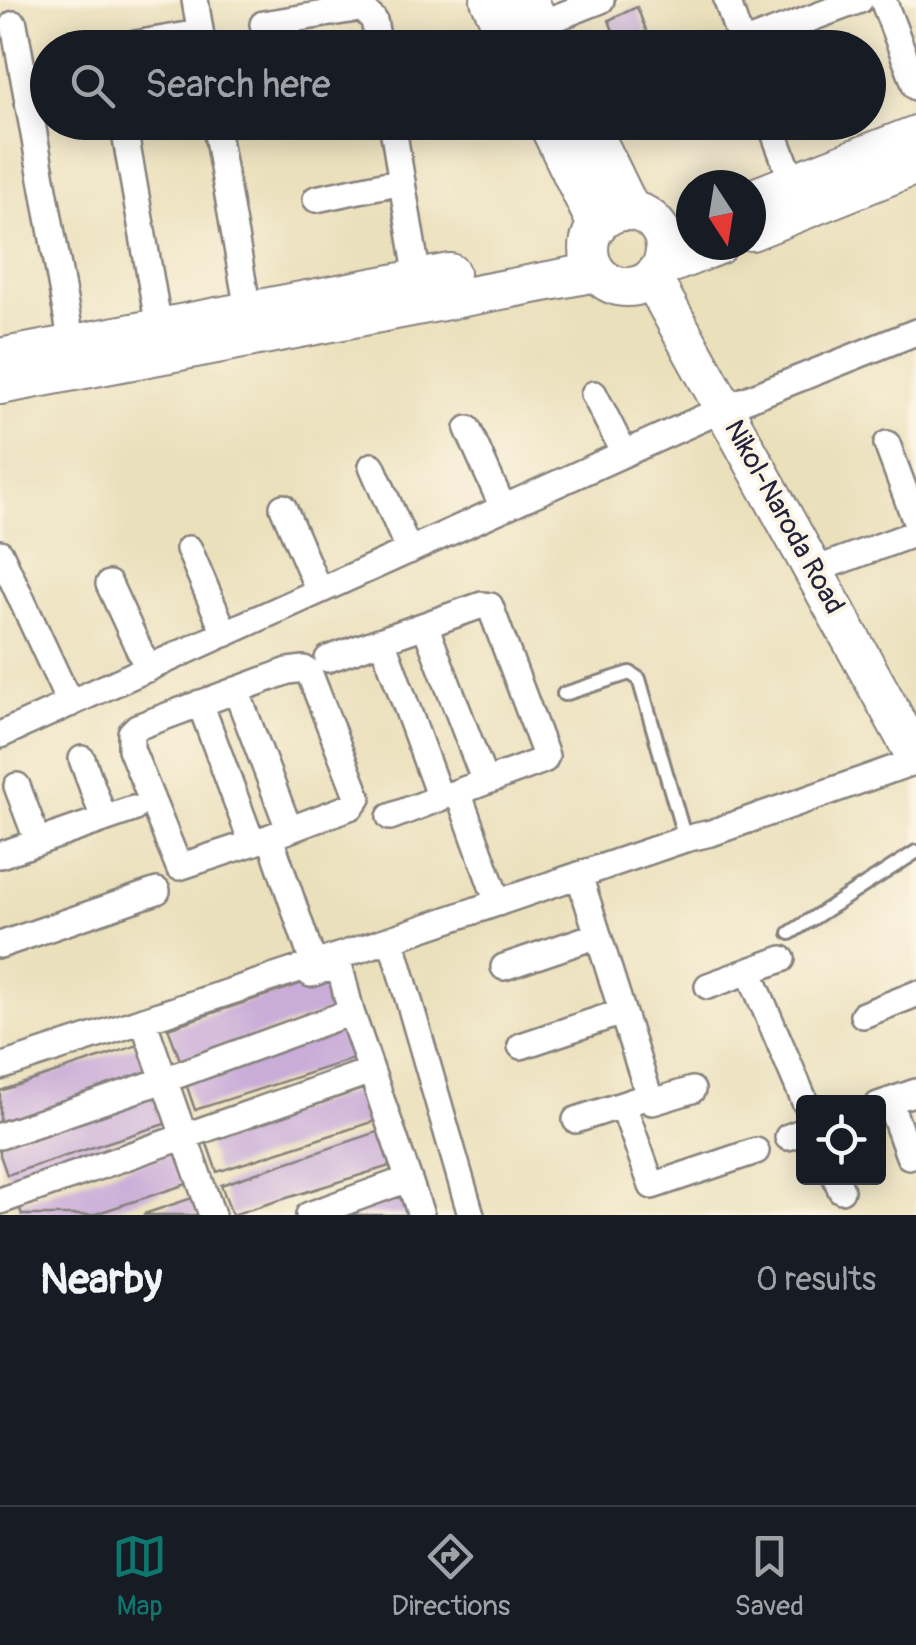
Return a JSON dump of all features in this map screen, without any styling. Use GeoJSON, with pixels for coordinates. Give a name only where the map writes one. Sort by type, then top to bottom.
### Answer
{"type":"FeatureCollection","features":[{"type":"Feature","properties":{"kind":"street"},"geometry":{"type":"LineString","coordinates":[[195,0],[200,30]]}},
{"type":"Feature","properties":{"kind":"street"},"geometry":{"type":"LineString","coordinates":[[490,0],[533,30],[601,0]]}},
{"type":"Feature","properties":{"kind":"street"},"geometry":{"type":"LineString","coordinates":[[727,0],[737,30]]}},
{"type":"Feature","properties":{"kind":"street"},"geometry":{"type":"LineString","coordinates":[[784,30],[860,0]]}},
{"type":"Feature","properties":{"kind":"street"},"geometry":{"type":"LineString","coordinates":[[883,0],[916,87]]}},
{"type":"Feature","properties":{"kind":"street"},"geometry":{"type":"LineString","coordinates":[[264,24],[362,8],[374,20],[376,30]]}},
{"type":"Feature","properties":{"kind":"street"},"geometry":{"type":"LineString","coordinates":[[14,24],[30,113]]}},
{"type":"Feature","properties":{"kind":"street"},"geometry":{"type":"LineString","coordinates":[[21,63],[30,61]]}},
{"type":"Feature","properties":{"kind":"street"},"geometry":{"type":"LineString","coordinates":[[766,193],[916,135]]}},
{"type":"Feature","properties":{"kind":"street"},"geometry":{"type":"LineString","coordinates":[[35,140],[72,344]]}},
{"type":"Feature","properties":{"kind":"street"},"geometry":{"type":"LineString","coordinates":[[126,140],[159,327]]}},
{"type":"Feature","properties":{"kind":"street"},"geometry":{"type":"LineString","coordinates":[[219,140],[248,310]]}},
{"type":"Feature","properties":{"kind":"street"},"geometry":{"type":"LineString","coordinates":[[395,140],[418,279]]}},
{"type":"Feature","properties":{"kind":"street","name":"Nikol-Naroda Road"},"geometry":{"type":"LineString","coordinates":[[559,140],[635,244],[812,571],[913,743]]}},
{"type":"Feature","properties":{"kind":"street","name":"Nikol-Naroda Road"},"geometry":{"type":"LineString","coordinates":[[595,140],[635,244]]}},
{"type":"Feature","properties":{"kind":"street"},"geometry":{"type":"LineString","coordinates":[[777,140],[793,183]]}},
{"type":"Feature","properties":{"kind":"street"},"geometry":{"type":"LineString","coordinates":[[766,226],[916,165]]}},
{"type":"Feature","properties":{"kind":"street"},"geometry":{"type":"LineString","coordinates":[[316,199],[402,181]]}},
{"type":"Feature","properties":{"kind":"street"},"geometry":{"type":"LineString","coordinates":[[0,358],[418,279],[635,244],[676,244]]}},
{"type":"Feature","properties":{"kind":"street"},"geometry":{"type":"LineString","coordinates":[[0,385],[635,244]]}},
{"type":"Feature","properties":{"kind":"street"},"geometry":{"type":"LineString","coordinates":[[0,736],[725,408],[916,332]]}},
{"type":"Feature","properties":{"kind":"street"},"geometry":{"type":"LineString","coordinates":[[594,394],[624,454]]}},
{"type":"Feature","properties":{"kind":"street"},"geometry":{"type":"LineString","coordinates":[[468,429],[503,508]]}},
{"type":"Feature","properties":{"kind":"street"},"geometry":{"type":"LineString","coordinates":[[888,444],[916,522]]}},
{"type":"Feature","properties":{"kind":"street"},"geometry":{"type":"LineString","coordinates":[[372,466],[409,551]]}},
{"type":"Feature","properties":{"kind":"street"},"geometry":{"type":"LineString","coordinates":[[283,507],[319,592]]}},
{"type":"Feature","properties":{"kind":"street"},"geometry":{"type":"LineString","coordinates":[[812,571],[916,533]]}},
{"type":"Feature","properties":{"kind":"street"},"geometry":{"type":"LineString","coordinates":[[189,549],[225,634]]}},
{"type":"Feature","properties":{"kind":"street"},"geometry":{"type":"LineString","coordinates":[[0,554],[70,704]]}},
{"type":"Feature","properties":{"kind":"street"},"geometry":{"type":"LineString","coordinates":[[109,584],[148,669]]}},
{"type":"Feature","properties":{"kind":"street"},"geometry":{"type":"LineString","coordinates":[[328,659],[482,604],[490,606],[546,756],[390,817]]}},
{"type":"Feature","properties":{"kind":"street"},"geometry":{"type":"LineString","coordinates":[[425,625],[486,782]]}},
{"type":"Feature","properties":{"kind":"street"},"geometry":{"type":"LineString","coordinates":[[382,640],[498,903]]}},
{"type":"Feature","properties":{"kind":"street"},"geometry":{"type":"LineString","coordinates":[[288,671],[309,672],[357,794],[356,803],[179,867],[131,749],[131,733],[136,727],[236,690],[288,671]]}},
{"type":"Feature","properties":{"kind":"street"},"geometry":{"type":"LineString","coordinates":[[236,690],[270,836],[314,964]]}},
{"type":"Feature","properties":{"kind":"street"},"geometry":{"type":"LineString","coordinates":[[200,703],[270,836]]}},
{"type":"Feature","properties":{"kind":"street"},"geometry":{"type":"LineString","coordinates":[[0,1085],[314,964],[710,833],[913,743]]}},
{"type":"Feature","properties":{"kind":"street"},"geometry":{"type":"LineString","coordinates":[[82,759],[104,819]]}},
{"type":"Feature","properties":{"kind":"street"},"geometry":{"type":"LineString","coordinates":[[18,786],[38,842]]}},
{"type":"Feature","properties":{"kind":"street"},"geometry":{"type":"LineString","coordinates":[[0,855],[133,809]]}},
{"type":"Feature","properties":{"kind":"street"},"geometry":{"type":"LineString","coordinates":[[579,875],[652,1102],[692,1090]]}},
{"type":"Feature","properties":{"kind":"street"},"geometry":{"type":"LineString","coordinates":[[0,945],[157,891]]}},
{"type":"Feature","properties":{"kind":"street"},"geometry":{"type":"LineString","coordinates":[[504,968],[598,936]]}},
{"type":"Feature","properties":{"kind":"street"},"geometry":{"type":"LineString","coordinates":[[391,939],[471,1215]]}},
{"type":"Feature","properties":{"kind":"street"},"geometry":{"type":"LineString","coordinates":[[708,986],[782,959]]}},
{"type":"Feature","properties":{"kind":"street"},"geometry":{"type":"LineString","coordinates":[[0,1067],[328,968],[341,972],[351,1012],[421,1215]]}},
{"type":"Feature","properties":{"kind":"street"},"geometry":{"type":"LineString","coordinates":[[749,971],[803,1095]]}},
{"type":"Feature","properties":{"kind":"street"},"geometry":{"type":"LineString","coordinates":[[863,1014],[916,994]]}},
{"type":"Feature","properties":{"kind":"street"},"geometry":{"type":"LineString","coordinates":[[0,1136],[351,1012]]}},
{"type":"Feature","properties":{"kind":"street"},"geometry":{"type":"LineString","coordinates":[[521,1046],[622,1012]]}},
{"type":"Feature","properties":{"kind":"street"},"geometry":{"type":"LineString","coordinates":[[145,1026],[212,1215]]}},
{"type":"Feature","properties":{"kind":"street"},"geometry":{"type":"LineString","coordinates":[[0,1201],[371,1071]]}},
{"type":"Feature","properties":{"kind":"street"},"geometry":{"type":"LineString","coordinates":[[886,1102],[916,1092]]}},
{"type":"Feature","properties":{"kind":"street"},"geometry":{"type":"LineString","coordinates":[[576,1120],[649,1096]]}},
{"type":"Feature","properties":{"kind":"street"},"geometry":{"type":"LineString","coordinates":[[623,1105],[652,1186],[756,1151]]}},
{"type":"Feature","properties":{"kind":"street"},"geometry":{"type":"LineString","coordinates":[[886,1107],[909,1156]]}},
{"type":"Feature","properties":{"kind":"street"},"geometry":{"type":"LineString","coordinates":[[309,1215],[408,1179]]}},
{"type":"Feature","properties":{"kind":"lane"},"geometry":{"type":"LineString","coordinates":[[564,694],[630,673],[639,680],[685,839]]}},
{"type":"Feature","properties":{"kind":"lane"},"geometry":{"type":"LineString","coordinates":[[790,932],[916,852]]}},
{"type":"Feature","properties":{"kind":"building"},"geometry":{"type":"Polygon","coordinates":[[[637,7],[646,30],[613,30],[609,20],[637,7]]]}},
{"type":"Feature","properties":{"kind":"building"},"geometry":{"type":"Polygon","coordinates":[[[330,974],[343,1007],[180,1060],[168,1028],[330,974]]]}},
{"type":"Feature","properties":{"kind":"building"},"geometry":{"type":"Polygon","coordinates":[[[346,1023],[359,1057],[195,1110],[184,1078],[346,1023]]]}},
{"type":"Feature","properties":{"kind":"building"},"geometry":{"type":"Polygon","coordinates":[[[141,1044],[153,1077],[0,1127],[0,1091],[141,1044]]]}},
{"type":"Feature","properties":{"kind":"building"},"geometry":{"type":"Polygon","coordinates":[[[368,1087],[381,1119],[217,1172],[206,1141],[368,1087]]]}},
{"type":"Feature","properties":{"kind":"building"},"geometry":{"type":"Polygon","coordinates":[[[158,1089],[171,1122],[7,1175],[0,1142],[158,1089]]]}},
{"type":"Feature","properties":{"kind":"building"},"geometry":{"type":"Polygon","coordinates":[[[383,1130],[396,1164],[232,1215],[221,1185],[383,1130]]]}},
{"type":"Feature","properties":{"kind":"building"},"geometry":{"type":"Polygon","coordinates":[[[181,1149],[193,1182],[92,1215],[22,1215],[18,1203],[181,1149]]]}},
{"type":"Feature","properties":{"kind":"building"},"geometry":{"type":"Polygon","coordinates":[[[403,1190],[412,1215],[330,1215],[403,1190]]]}},
{"type":"Feature","properties":{"kind":"building"},"geometry":{"type":"Polygon","coordinates":[[[195,1197],[202,1215],[144,1215],[144,1214],[195,1197]]]}}]}
